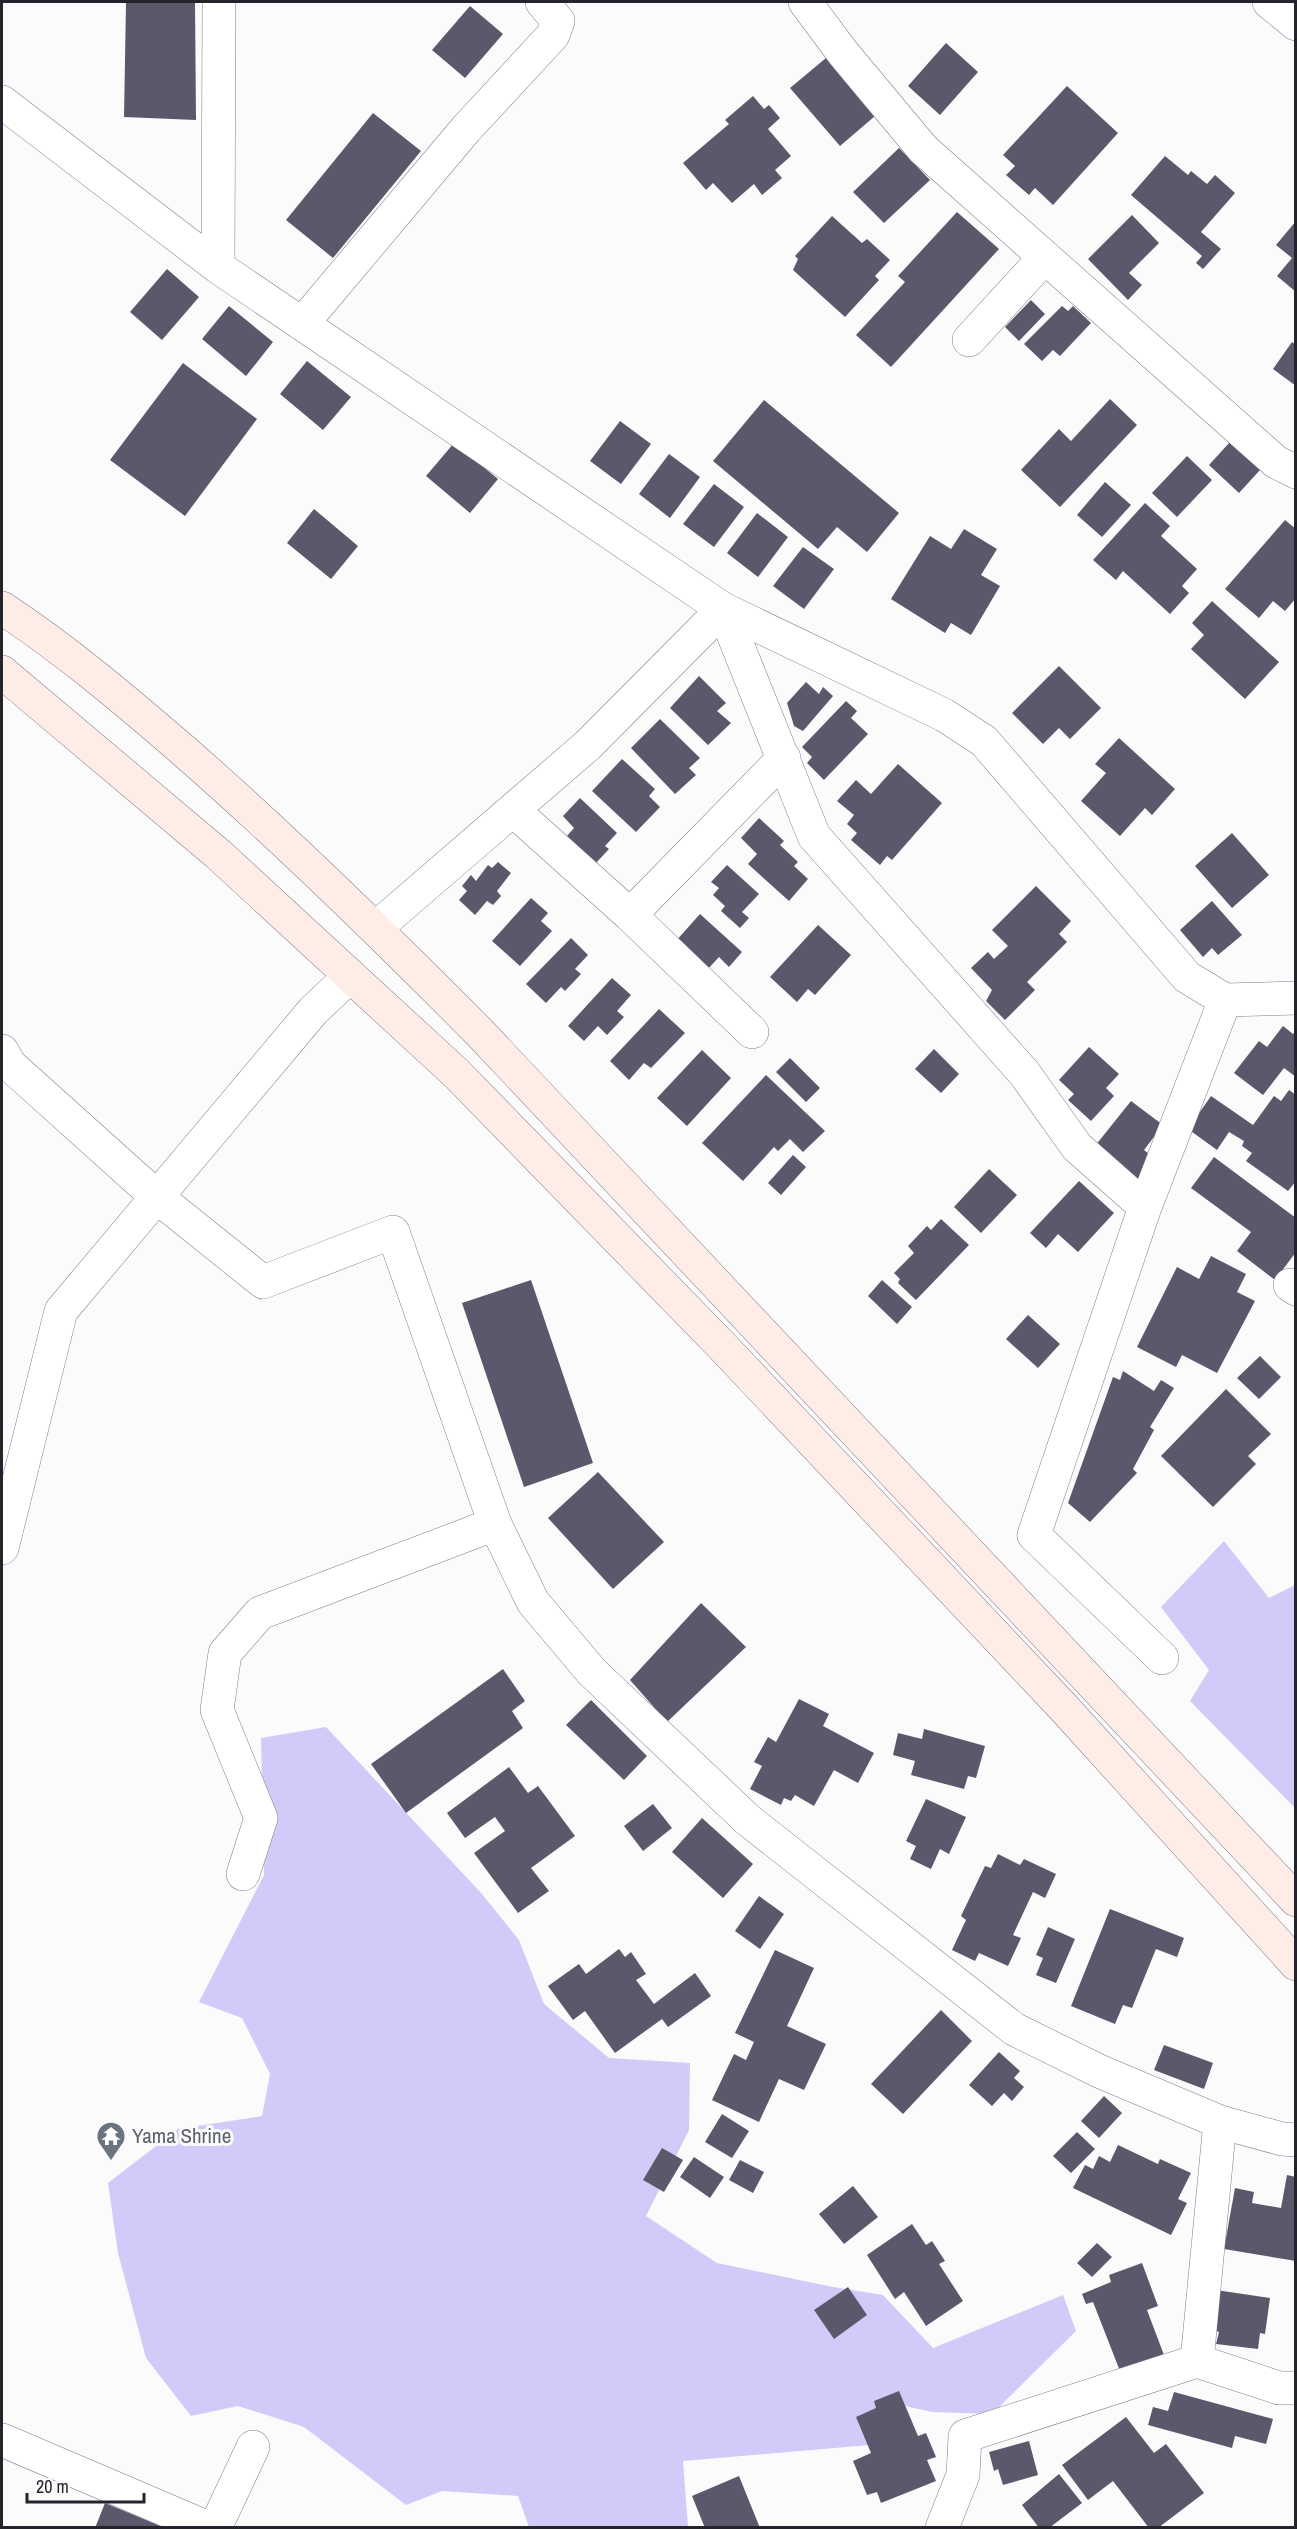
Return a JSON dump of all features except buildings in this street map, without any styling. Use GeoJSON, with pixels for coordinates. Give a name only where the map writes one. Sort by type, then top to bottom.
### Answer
{"type":"FeatureCollection","features":[{"type":"Feature","properties":{"kind":"street"},"geometry":{"type":"LineString","coordinates":[[218,267],[219,2]]}},
{"type":"Feature","properties":{"kind":"street"},"geometry":{"type":"LineString","coordinates":[[302,324],[466,129],[553,35],[558,21],[542,2]]}},
{"type":"Feature","properties":{"kind":"street"},"geometry":{"type":"LineString","coordinates":[[805,2],[843,53],[923,149],[1276,462],[1296,472]]}},
{"type":"Feature","properties":{"kind":"street"},"geometry":{"type":"LineString","coordinates":[[1269,2],[1296,24]]}},
{"type":"Feature","properties":{"kind":"street"},"geometry":{"type":"LineString","coordinates":[[2,102],[218,267],[723,609],[944,715],[984,741],[1187,977],[1225,1000],[1296,998]]}},
{"type":"Feature","properties":{"kind":"street"},"geometry":{"type":"LineString","coordinates":[[969,340],[1045,257]]}},
{"type":"Feature","properties":{"kind":"street"},"geometry":{"type":"LineString","coordinates":[[2,608],[122,697],[246,805],[376,928],[481,1034],[1296,1900]]}},
{"type":"Feature","properties":{"kind":"street"},"geometry":{"type":"LineString","coordinates":[[723,609],[813,836],[1024,1074],[1077,1147],[1144,1207]]}},
{"type":"Feature","properties":{"kind":"street"},"geometry":{"type":"LineString","coordinates":[[376,928],[588,745],[723,609]]}},
{"type":"Feature","properties":{"kind":"street"},"geometry":{"type":"LineString","coordinates":[[2,672],[218,854],[457,1074],[724,1348],[1064,1708],[1296,1964]]}},
{"type":"Feature","properties":{"kind":"street"},"geometry":{"type":"LineString","coordinates":[[630,915],[784,758]]}},
{"type":"Feature","properties":{"kind":"street"},"geometry":{"type":"LineString","coordinates":[[514,810],[630,915],[752,1032]]}},
{"type":"Feature","properties":{"kind":"street"},"geometry":{"type":"LineString","coordinates":[[2,1548],[61,1311],[313,1011],[350,976]]}},
{"type":"Feature","properties":{"kind":"street"},"geometry":{"type":"LineString","coordinates":[[1162,1658],[1034,1535],[1144,1207],[1225,1000]]}},
{"type":"Feature","properties":{"kind":"street"},"geometry":{"type":"LineString","coordinates":[[2,1052],[10,1065],[157,1197],[262,1282],[393,1232],[495,1524],[534,1602],[592,1672],[748,1820],[1014,2029],[1100,2071],[1220,2122],[1282,2139],[1296,2140]]}},
{"type":"Feature","properties":{"kind":"street"},"geometry":{"type":"LineString","coordinates":[[243,1874],[261,1818],[217,1710],[225,1653],[260,1613],[495,1524]]}},
{"type":"Feature","properties":{"kind":"street"},"geometry":{"type":"LineString","coordinates":[[1197,2361],[1220,2122]]}},
{"type":"Feature","properties":{"kind":"street"},"geometry":{"type":"LineString","coordinates":[[942,2528],[963,2475],[965,2436],[1197,2361],[1279,2388],[1296,2388]]}},
{"type":"Feature","properties":{"kind":"street"},"geometry":{"type":"LineString","coordinates":[[2,2440],[208,2528]]}},
{"type":"Feature","properties":{"kind":"street"},"geometry":{"type":"LineString","coordinates":[[215,2528],[253,2447]]}},
{"type":"Feature","properties":{"kind":"shaded area"},"geometry":{"type":"Polygon","coordinates":[[[1224,1541],[1269,1598],[1295,1585],[1295,1808],[1190,1701],[1209,1670],[1161,1607],[1224,1541]]]}},
{"type":"Feature","properties":{"kind":"shaded area"},"geometry":{"type":"Polygon","coordinates":[[[326,1727],[482,1894],[519,1940],[544,2004],[609,2058],[690,2063],[689,2130],[646,2216],[717,2263],[883,2295],[933,2348],[1063,2295],[1076,2331],[992,2414],[932,2412],[892,2403],[870,2445],[683,2461],[688,2527],[529,2527],[518,2496],[442,2491],[406,2505],[304,2427],[238,2406],[191,2416],[146,2358],[118,2253],[108,2183],[178,2129],[262,2116],[270,2074],[242,2018],[199,2002],[264,1875],[261,1738],[326,1727]]]}},
{"type":"Feature","properties":{"kind":"place","name":"Yama Shrine"},"geometry":{"type":"Point","coordinates":[111,2162]}}]}
